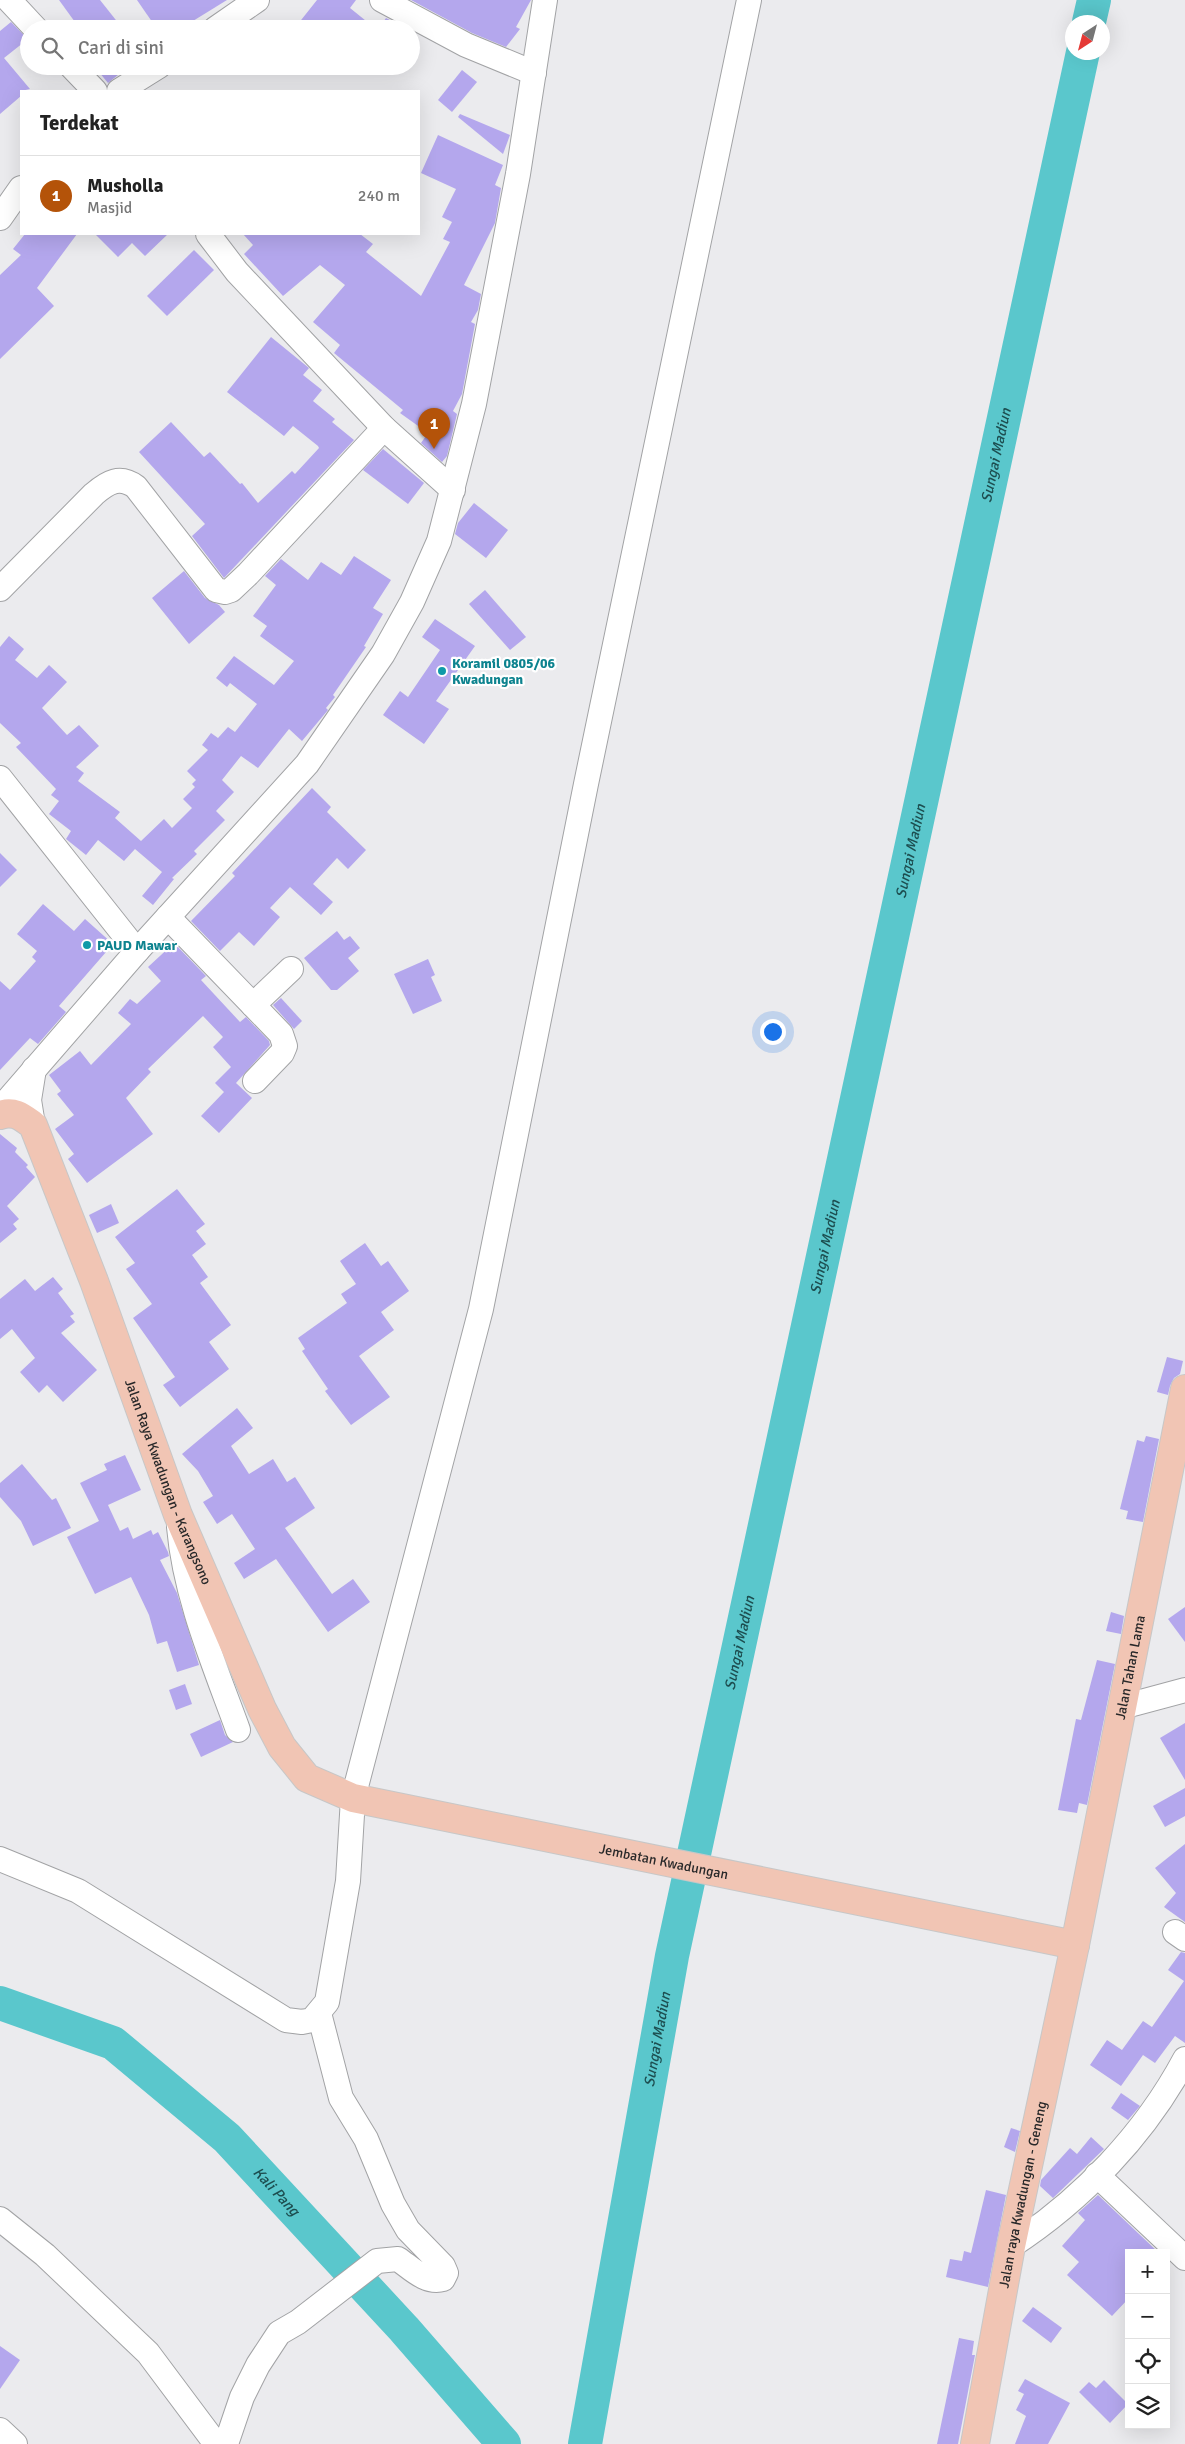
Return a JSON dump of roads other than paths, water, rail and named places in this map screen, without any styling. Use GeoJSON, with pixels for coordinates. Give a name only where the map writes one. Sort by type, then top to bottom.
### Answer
{"type":"FeatureCollection","features":[{"type":"Feature","properties":{"kind":"main road"},"geometry":{"type":"LineString","coordinates":[[0,1115],[6,1113],[18,1114],[33,1125]]}},
{"type":"Feature","properties":{"kind":"main road","name":"Jalan Raya Kwadungan - Karangsono"},"geometry":{"type":"LineString","coordinates":[[33,1125],[94,1281],[178,1515],[262,1708],[282,1747],[307,1778],[354,1798],[390,1806]]}},
{"type":"Feature","properties":{"kind":"main road","name":"Jalan Tahan Lama"},"geometry":{"type":"LineString","coordinates":[[1074,1946],[1185,1389]]}},
{"type":"Feature","properties":{"kind":"main road","name":"Jembatan Kwadungan"},"geometry":{"type":"LineString","coordinates":[[390,1806],[1074,1946]]}},
{"type":"Feature","properties":{"kind":"main road","name":"Jalan raya Kwadungan - Geneng"},"geometry":{"type":"LineString","coordinates":[[975,2444],[1011,2246],[1074,1946]]}},
{"type":"Feature","properties":{"kind":"street"},"geometry":{"type":"LineString","coordinates":[[9,0],[28,20]]}},
{"type":"Feature","properties":{"kind":"street"},"geometry":{"type":"LineString","coordinates":[[228,20],[258,0]]}},
{"type":"Feature","properties":{"kind":"street"},"geometry":{"type":"LineString","coordinates":[[382,0],[419,20]]}},
{"type":"Feature","properties":{"kind":"street"},"geometry":{"type":"LineString","coordinates":[[0,1109],[136,951],[307,764],[384,654],[425,575],[439,540],[474,404],[499,281],[534,73],[544,0]]}},
{"type":"Feature","properties":{"kind":"street"},"geometry":{"type":"LineString","coordinates":[[0,1859],[78,1892],[286,2020],[302,2022],[312,2020],[328,2002],[348,1881],[354,1798],[481,1309],[584,793],[749,0]]}},
{"type":"Feature","properties":{"kind":"street"},"geometry":{"type":"LineString","coordinates":[[420,20],[466,45],[534,73]]}},
{"type":"Feature","properties":{"kind":"street"},"geometry":{"type":"LineString","coordinates":[[80,75],[94,90]]}},
{"type":"Feature","properties":{"kind":"street"},"geometry":{"type":"LineString","coordinates":[[121,90],[144,75]]}},
{"type":"Feature","properties":{"kind":"street"},"geometry":{"type":"LineString","coordinates":[[0,218],[20,189]]}},
{"type":"Feature","properties":{"kind":"street"},"geometry":{"type":"LineString","coordinates":[[209,235],[237,272],[384,428],[453,490]]}},
{"type":"Feature","properties":{"kind":"street"},"geometry":{"type":"LineString","coordinates":[[0,589],[94,494],[108,482],[116,480],[128,481],[136,487],[216,590],[224,592],[231,590],[384,428]]}},
{"type":"Feature","properties":{"kind":"street"},"geometry":{"type":"LineString","coordinates":[[0,778],[136,951]]}},
{"type":"Feature","properties":{"kind":"street"},"geometry":{"type":"LineString","coordinates":[[168,917],[281,1034],[285,1046],[282,1053],[255,1081]]}},
{"type":"Feature","properties":{"kind":"street"},"geometry":{"type":"LineString","coordinates":[[253,1005],[291,969]]}},
{"type":"Feature","properties":{"kind":"street"},"geometry":{"type":"LineString","coordinates":[[33,1125],[30,1100],[34,1069]]}},
{"type":"Feature","properties":{"kind":"street"},"geometry":{"type":"LineString","coordinates":[[178,1515],[182,1558],[202,1634],[238,1730]]}},
{"type":"Feature","properties":{"kind":"street"},"geometry":{"type":"LineString","coordinates":[[1122,1707],[1185,1690]]}},
{"type":"Feature","properties":{"kind":"street"},"geometry":{"type":"LineString","coordinates":[[226,2444],[242,2397],[258,2365],[279,2333],[298,2322],[377,2261],[398,2259],[422,2276],[435,2282],[442,2279],[446,2273],[443,2266],[408,2230],[393,2204],[366,2139],[341,2098],[319,2013]]}},
{"type":"Feature","properties":{"kind":"street"},"geometry":{"type":"LineString","coordinates":[[1011,2246],[1070,2203],[1136,2135],[1179,2086],[1185,2059]]}},
{"type":"Feature","properties":{"kind":"street"},"geometry":{"type":"LineString","coordinates":[[1097,2175],[1185,2258]]}},
{"type":"Feature","properties":{"kind":"street"},"geometry":{"type":"LineString","coordinates":[[0,2219],[45,2255],[148,2353],[216,2444]]}},
{"type":"Feature","properties":{"kind":"street"},"geometry":{"type":"LineString","coordinates":[[0,2430],[15,2444]]}},
{"type":"Feature","properties":{"kind":"waterway","name":"Sungai Madiun"},"geometry":{"type":"LineString","coordinates":[[1091,15],[1094,0]]}},
{"type":"Feature","properties":{"kind":"waterway","name":"Sungai Madiun"},"geometry":{"type":"LineString","coordinates":[[585,2444],[672,1956],[1081,60]]}},
{"type":"Feature","properties":{"kind":"waterway","name":"Kali Pang"},"geometry":{"type":"LineString","coordinates":[[0,2003],[113,2043],[227,2138],[404,2329],[504,2444]]}},
{"type":"Feature","properties":{"kind":"place","name":"Musholla"},"geometry":{"type":"Point","coordinates":[434,449]}},
{"type":"Feature","properties":{"kind":"place","name":"Koramil 0805/06 Kwadungan"},"geometry":{"type":"Point","coordinates":[442,671]}},
{"type":"Feature","properties":{"kind":"place","name":"PAUD Mawar"},"geometry":{"type":"Point","coordinates":[87,945]}}]}
